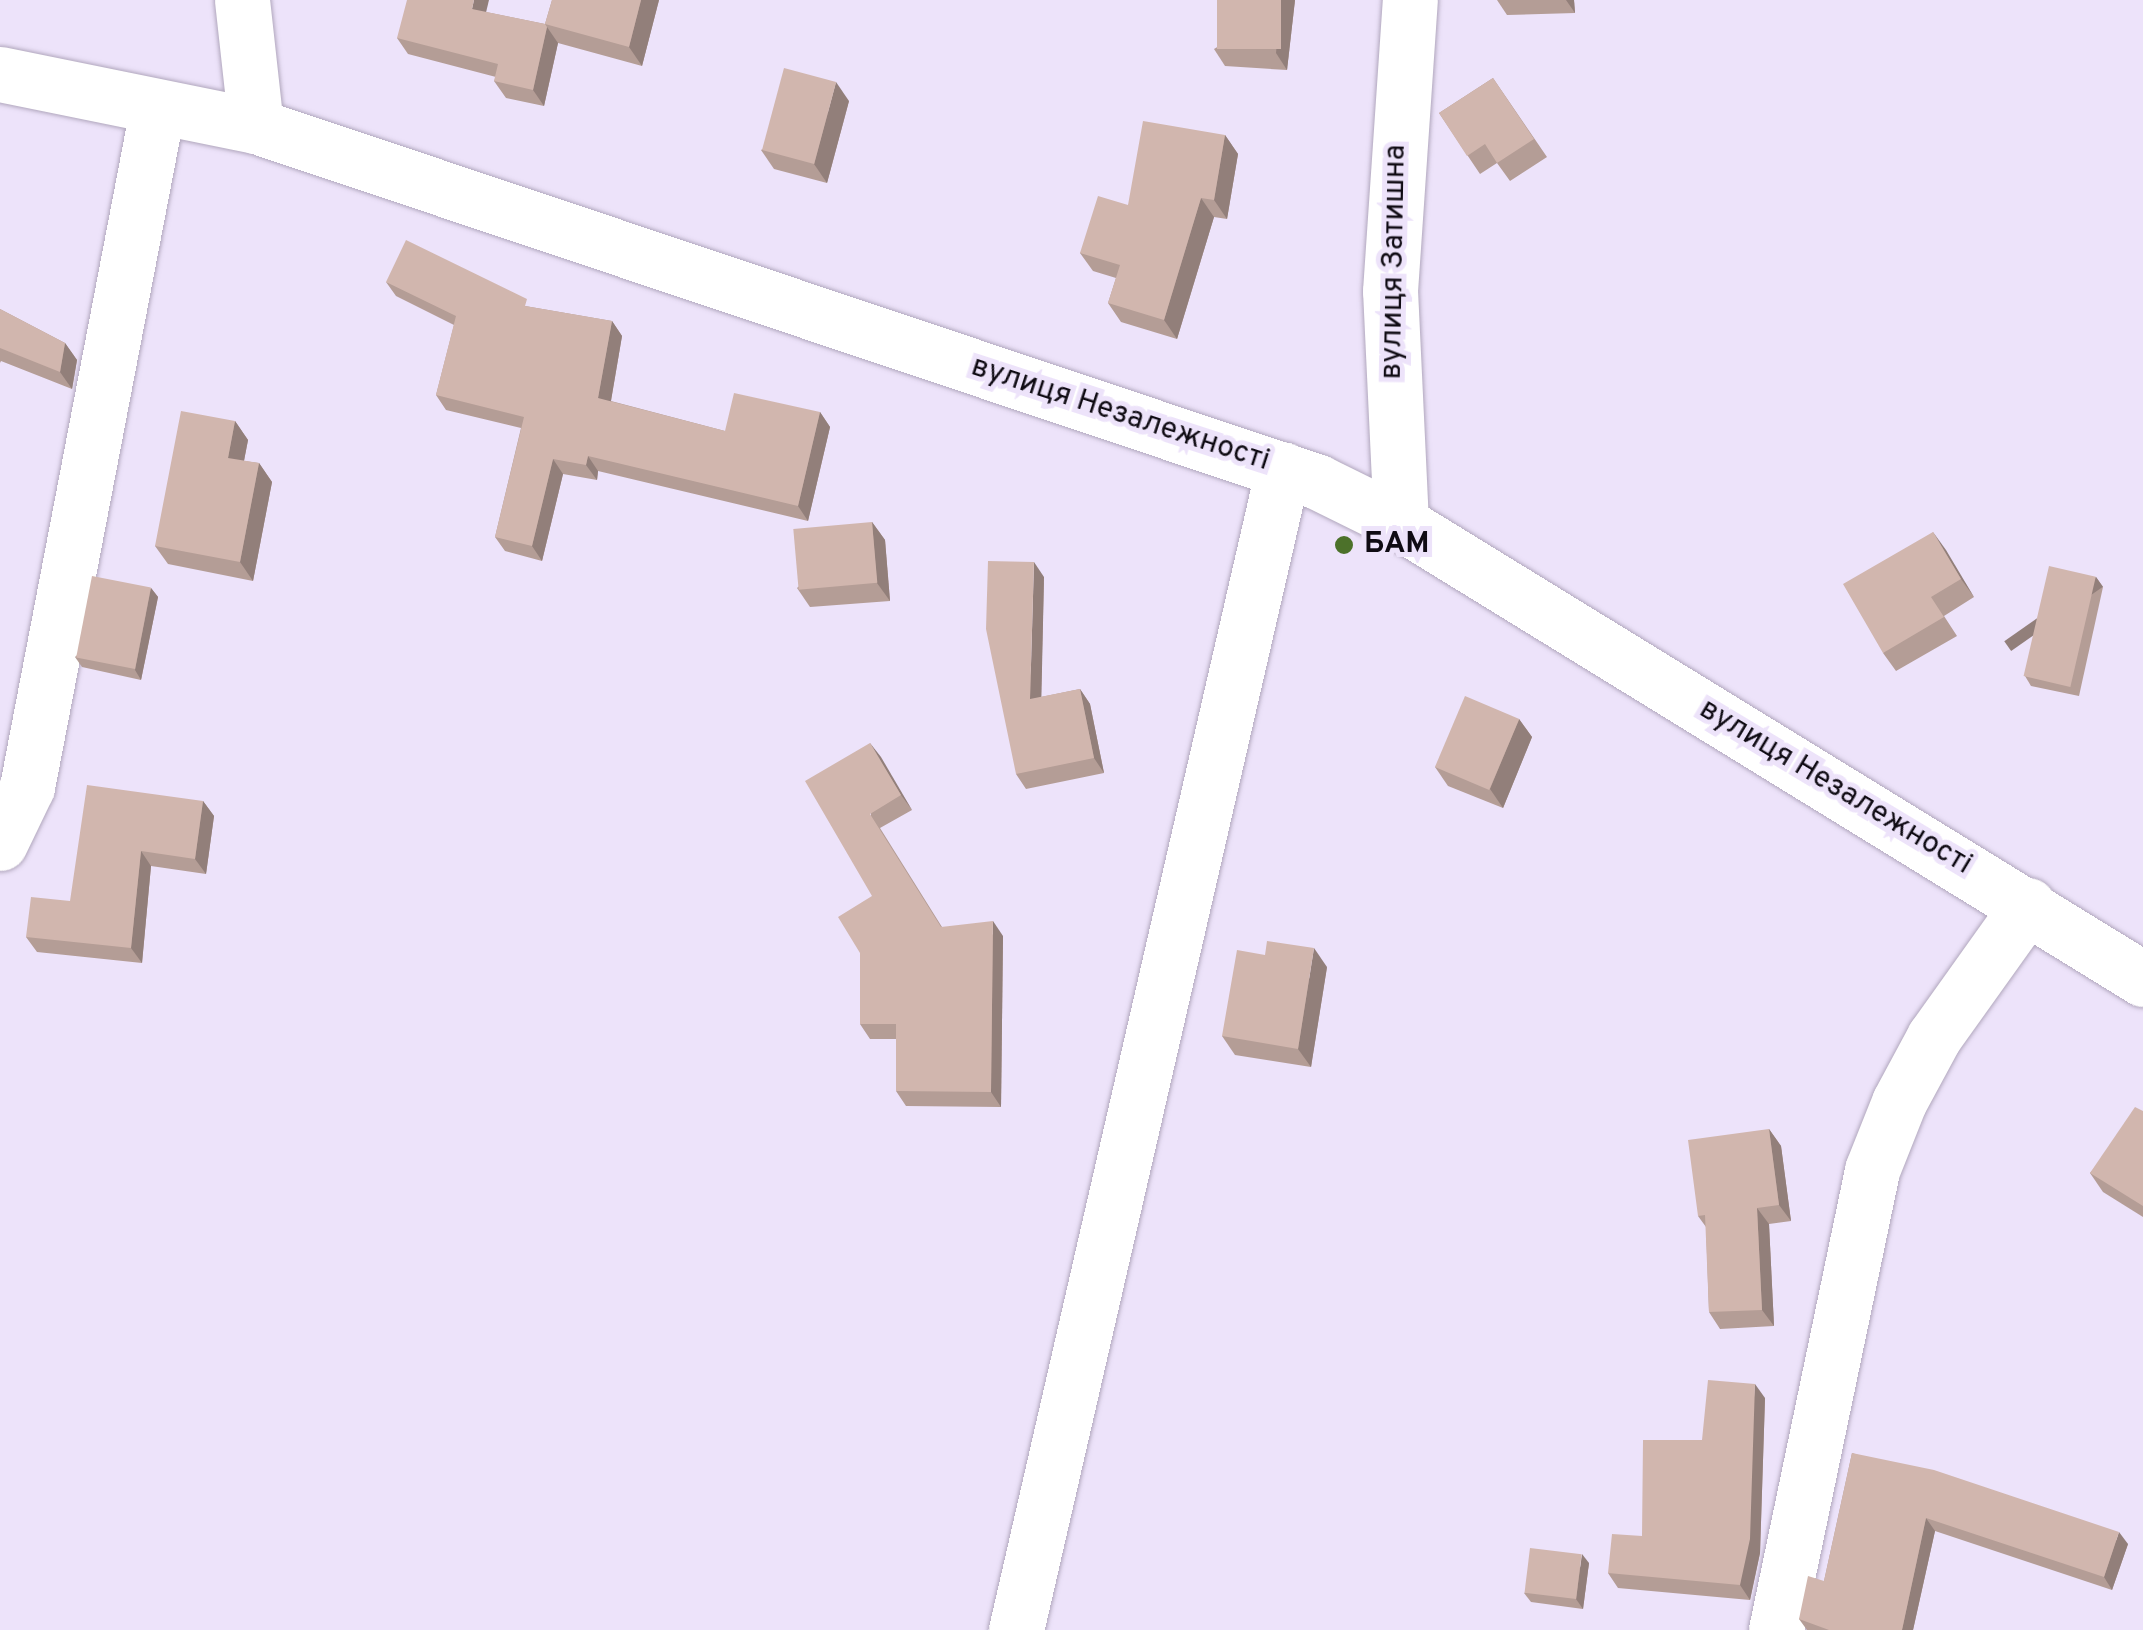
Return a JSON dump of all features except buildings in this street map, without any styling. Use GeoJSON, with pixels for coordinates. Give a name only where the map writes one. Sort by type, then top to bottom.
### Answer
{"type":"FeatureCollection","features":[{"type":"Feature","properties":{"kind":"street"},"geometry":{"type":"LineString","coordinates":[[242,0],[256,126]]}},
{"type":"Feature","properties":{"kind":"street","name":"вулиця Затишна"},"geometry":{"type":"LineString","coordinates":[[1401,524],[1390,273],[1410,0]]}},
{"type":"Feature","properties":{"kind":"street","name":"вулиця Незалежності"},"geometry":{"type":"LineString","coordinates":[[0,74],[157,110],[256,126],[1282,469],[1401,524],[2143,979]]}},
{"type":"Feature","properties":{"kind":"street"},"geometry":{"type":"LineString","coordinates":[[0,843],[26,787],[157,110]]}},
{"type":"Feature","properties":{"kind":"street"},"geometry":{"type":"LineString","coordinates":[[1016,1630],[1282,469]]}},
{"type":"Feature","properties":{"kind":"street"},"geometry":{"type":"LineString","coordinates":[[1776,1630],[1872,1170],[1898,1102],[1934,1037],[2028,905]]}},
{"type":"Feature","properties":{"kind":"place","name":"БАМ"},"geometry":{"type":"Point","coordinates":[1344,545]}}]}
